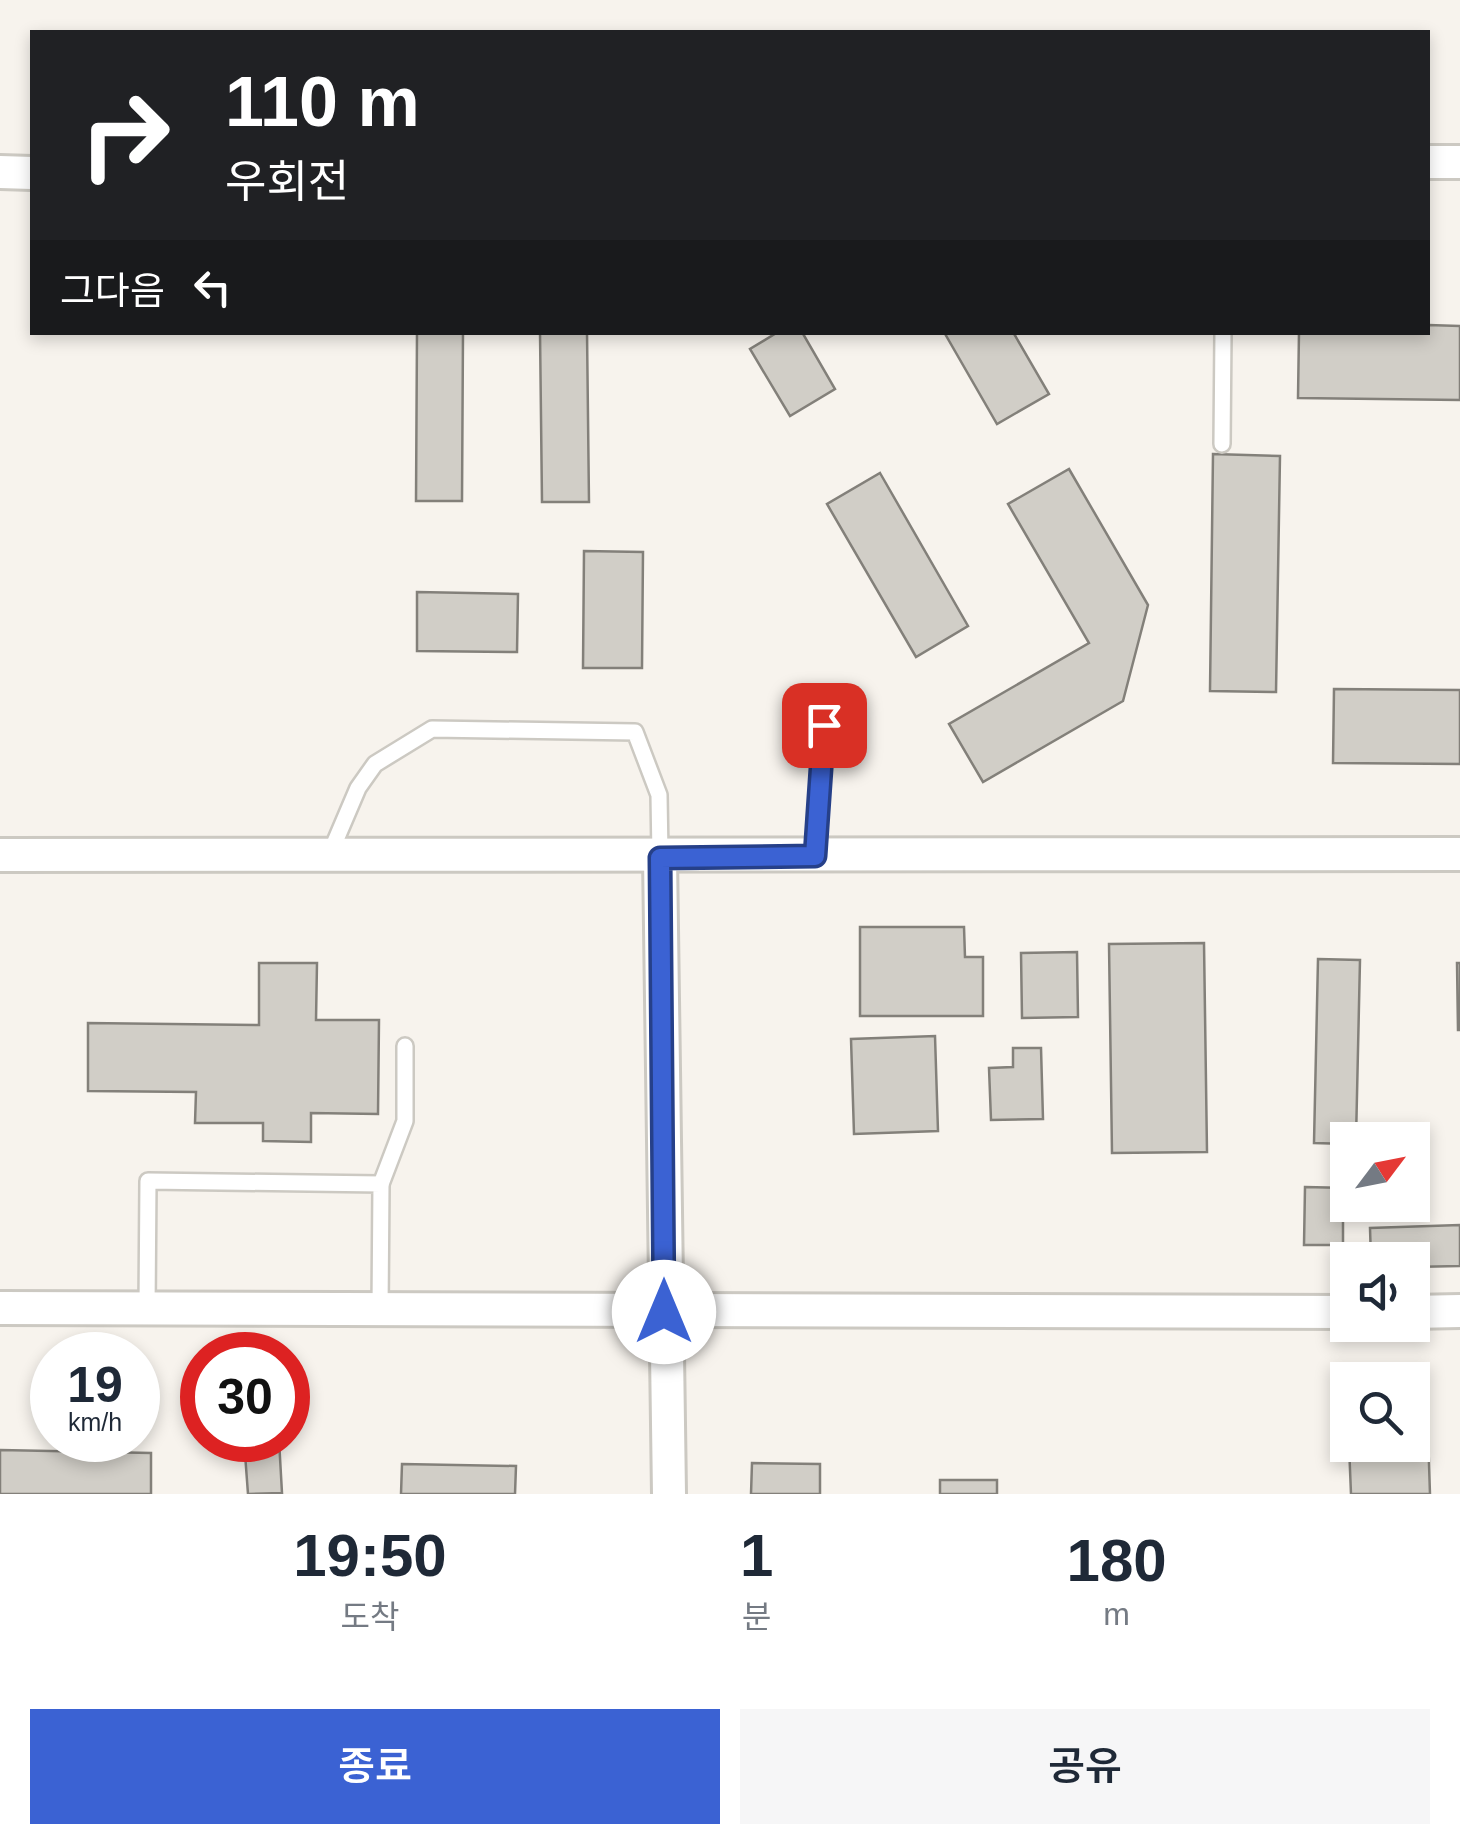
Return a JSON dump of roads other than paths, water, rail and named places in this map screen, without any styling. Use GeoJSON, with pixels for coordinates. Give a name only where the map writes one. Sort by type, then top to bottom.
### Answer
{"type":"FeatureCollection","features":[{"type":"Feature","properties":{"kind":"street"},"geometry":{"type":"LineString","coordinates":[[1430,162],[1460,162]]}},
{"type":"Feature","properties":{"kind":"street"},"geometry":{"type":"LineString","coordinates":[[0,172],[30,172]]}},
{"type":"Feature","properties":{"kind":"street"},"geometry":{"type":"LineString","coordinates":[[0,855],[660,858],[1460,854]]}},
{"type":"Feature","properties":{"kind":"street"},"geometry":{"type":"LineString","coordinates":[[660,858],[669,1494]]}},
{"type":"Feature","properties":{"kind":"street"},"geometry":{"type":"LineString","coordinates":[[0,1308],[1330,1312]]}},
{"type":"Feature","properties":{"kind":"street"},"geometry":{"type":"LineString","coordinates":[[1430,1312],[1460,1312]]}},
{"type":"Feature","properties":{"kind":"lane"},"geometry":{"type":"LineString","coordinates":[[1222,444],[1223,335]]}},
{"type":"Feature","properties":{"kind":"lane"},"geometry":{"type":"LineString","coordinates":[[815,856],[824,725]]}},
{"type":"Feature","properties":{"kind":"lane"},"geometry":{"type":"LineString","coordinates":[[330,856],[358,788],[375,764],[432,729],[635,732],[659,795],[660,858]]}},
{"type":"Feature","properties":{"kind":"lane"},"geometry":{"type":"LineString","coordinates":[[380,1311],[381,1184],[405,1121],[405,1046]]}},
{"type":"Feature","properties":{"kind":"lane"},"geometry":{"type":"LineString","coordinates":[[146,1309],[148,1180],[381,1184]]}}]}
